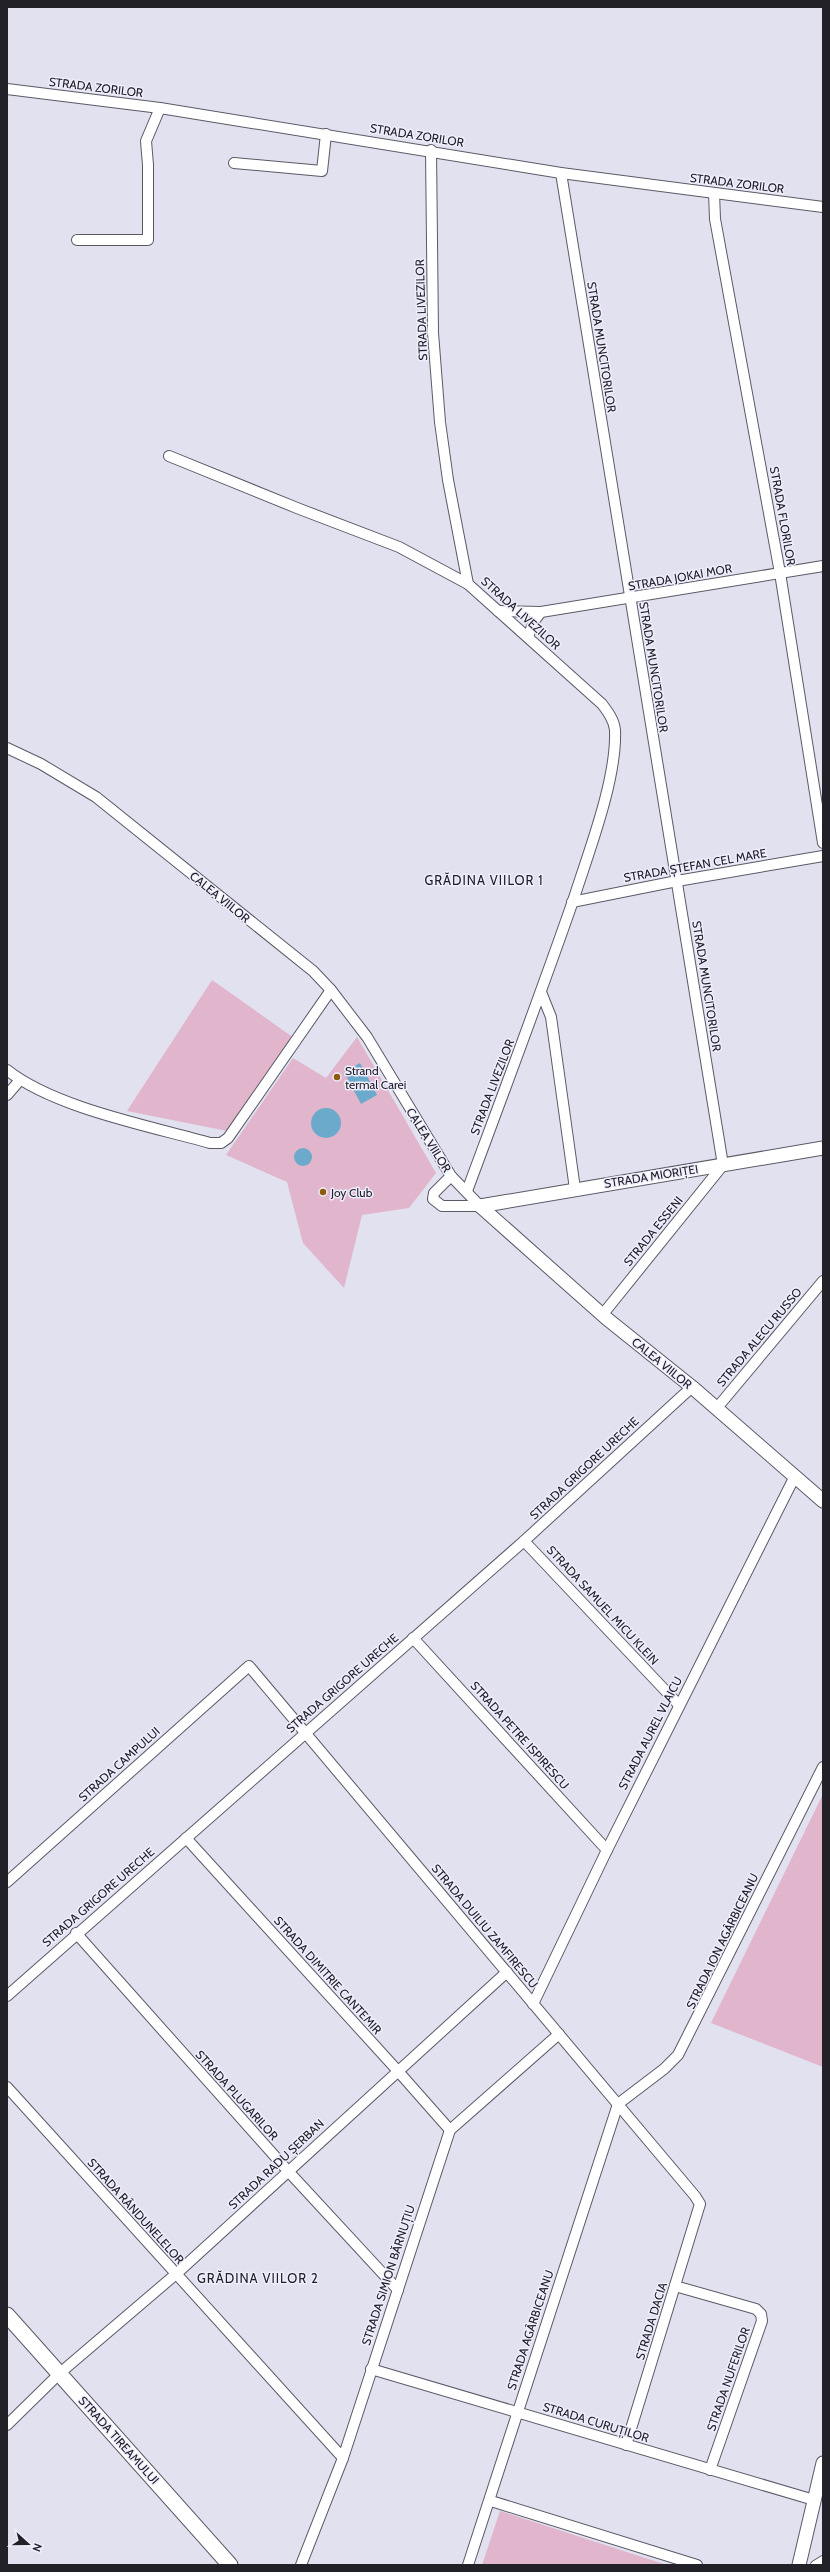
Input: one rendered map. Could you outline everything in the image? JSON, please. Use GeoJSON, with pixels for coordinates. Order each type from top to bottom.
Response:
{"type":"FeatureCollection","features":[{"type":"Feature","properties":{"kind":"main road","name":"STRADA TIREAMULUI"},"geometry":{"type":"LineString","coordinates":[[7,2315],[230,2565]]}},
{"type":"Feature","properties":{"kind":"street","name":"STRADA ZORILOR"},"geometry":{"type":"LineString","coordinates":[[7,89],[160,108],[431,150],[561,173],[823,207]]}},
{"type":"Feature","properties":{"kind":"street"},"geometry":{"type":"LineString","coordinates":[[77,240],[148,240],[148,165],[146,141],[160,108]]}},
{"type":"Feature","properties":{"kind":"street"},"geometry":{"type":"LineString","coordinates":[[234,163],[322,171],[326,134]]}},
{"type":"Feature","properties":{"kind":"street","name":"STRADA LIVEZILOR"},"geometry":{"type":"LineString","coordinates":[[431,150],[433,333],[440,422],[448,480],[468,584],[602,704],[611,716],[615,730],[612,766],[593,841],[541,992],[467,1191]]}},
{"type":"Feature","properties":{"kind":"street","name":"STRADA MUNCITORILOR"},"geometry":{"type":"LineString","coordinates":[[561,173],[723,1165]]}},
{"type":"Feature","properties":{"kind":"street","name":"STRADA FLORILOR"},"geometry":{"type":"LineString","coordinates":[[714,193],[715,219],[780,573],[823,843]]}},
{"type":"Feature","properties":{"kind":"street"},"geometry":{"type":"LineString","coordinates":[[169,456],[297,508],[399,547],[468,584]]}},
{"type":"Feature","properties":{"kind":"street","name":"STRADA JOKAI MOR"},"geometry":{"type":"LineString","coordinates":[[498,611],[541,612],[630,599],[823,566]]}},
{"type":"Feature","properties":{"kind":"street"},"geometry":{"type":"LineString","coordinates":[[528,637],[534,621],[541,612]]}},
{"type":"Feature","properties":{"kind":"street","name":"CALEA VIILOR"},"geometry":{"type":"LineString","coordinates":[[7,748],[41,764],[96,797],[313,972],[331,990],[367,1037],[451,1176],[480,1206],[603,1314],[692,1387],[823,1501]]}},
{"type":"Feature","properties":{"kind":"street","name":"STRADA ȘTEFAN CEL MARE"},"geometry":{"type":"LineString","coordinates":[[572,902],[677,881],[823,856]]}},
{"type":"Feature","properties":{"kind":"street"},"geometry":{"type":"LineString","coordinates":[[7,1070],[20,1080],[85,1108],[210,1143],[221,1143],[232,1132],[331,990]]}},
{"type":"Feature","properties":{"kind":"street"},"geometry":{"type":"LineString","coordinates":[[541,992],[551,1016],[575,1189]]}},
{"type":"Feature","properties":{"kind":"street"},"geometry":{"type":"LineString","coordinates":[[7,1095],[20,1080]]}},
{"type":"Feature","properties":{"kind":"street","name":"STRADA MIORIȚEI"},"geometry":{"type":"LineString","coordinates":[[480,1206],[823,1148]]}},
{"type":"Feature","properties":{"kind":"street","name":"STRADA ESSENI"},"geometry":{"type":"LineString","coordinates":[[603,1314],[723,1165]]}},
{"type":"Feature","properties":{"kind":"street"},"geometry":{"type":"LineString","coordinates":[[451,1176],[434,1193],[433,1199],[436,1203],[442,1206],[480,1206]]}},
{"type":"Feature","properties":{"kind":"street","name":"STRADA ALECU RUSSO"},"geometry":{"type":"LineString","coordinates":[[716,1409],[823,1281]]}},
{"type":"Feature","properties":{"kind":"street","name":"STRADA GRIGORE URECHE"},"geometry":{"type":"LineString","coordinates":[[7,1996],[76,1933],[524,1541],[692,1387]]}},
{"type":"Feature","properties":{"kind":"street","name":"STRADA AUREL VLAICU"},"geometry":{"type":"LineString","coordinates":[[533,2004],[607,1850],[795,1476]]}},
{"type":"Feature","properties":{"kind":"street","name":"STRADA SAMUEL MICU KLEIN"},"geometry":{"type":"LineString","coordinates":[[524,1541],[679,1705]]}},
{"type":"Feature","properties":{"kind":"street","name":"STRADA PETRE ISPIRESCU"},"geometry":{"type":"LineString","coordinates":[[413,1638],[607,1850]]}},
{"type":"Feature","properties":{"kind":"street","name":"STRADA DUILIU ZAMFIRESCU"},"geometry":{"type":"LineString","coordinates":[[249,1666],[618,2104],[700,2204]]}},
{"type":"Feature","properties":{"kind":"street","name":"STRADA CAMPULUI"},"geometry":{"type":"LineString","coordinates":[[7,1882],[249,1666]]}},
{"type":"Feature","properties":{"kind":"street","name":"STRADA ION AGÂRBICEANU"},"geometry":{"type":"LineString","coordinates":[[618,2104],[664,2069],[678,2055],[823,1767]]}},
{"type":"Feature","properties":{"kind":"street","name":"STRADA DIMITRIE CANTEMIR"},"geometry":{"type":"LineString","coordinates":[[186,1838],[450,2130]]}},
{"type":"Feature","properties":{"kind":"street","name":"STRADA PLUGARILOR"},"geometry":{"type":"LineString","coordinates":[[76,1933],[288,2171],[398,2290]]}},
{"type":"Feature","properties":{"kind":"street","name":"STRADA RADU ȘERBAN"},"geometry":{"type":"LineString","coordinates":[[7,2425],[60,2373],[176,2274],[397,2070],[507,1972]]}},
{"type":"Feature","properties":{"kind":"street"},"geometry":{"type":"LineString","coordinates":[[450,2130],[559,2034]]}},
{"type":"Feature","properties":{"kind":"street","name":"STRADA RÂNDUNELELOR"},"geometry":{"type":"LineString","coordinates":[[7,2087],[343,2458]]}},
{"type":"Feature","properties":{"kind":"street","name":"STRADA AGÂRBICEANU"},"geometry":{"type":"LineString","coordinates":[[468,2565],[491,2501],[518,2411],[618,2104]]}},
{"type":"Feature","properties":{"kind":"street","name":"STRADA SIMION BĂRNUȚIU"},"geometry":{"type":"LineString","coordinates":[[301,2565],[343,2458],[450,2130]]}},
{"type":"Feature","properties":{"kind":"street","name":"STRADA DACIA"},"geometry":{"type":"LineString","coordinates":[[626,2445],[700,2204]]}},
{"type":"Feature","properties":{"kind":"street","name":"STRADA NUFERILOR"},"geometry":{"type":"LineString","coordinates":[[675,2286],[756,2309],[761,2314],[762,2321],[710,2470]]}},
{"type":"Feature","properties":{"kind":"street","name":"STRADA CURUȚILOR"},"geometry":{"type":"LineString","coordinates":[[371,2369],[518,2411],[626,2445],[814,2500]]}},
{"type":"Feature","properties":{"kind":"street"},"geometry":{"type":"LineString","coordinates":[[799,2565],[823,2463]]}},
{"type":"Feature","properties":{"kind":"street"},"geometry":{"type":"LineString","coordinates":[[491,2501],[697,2565]]}},
{"type":"Feature","properties":{"kind":"street"},"geometry":{"type":"LineString","coordinates":[[815,2565],[823,2560]]}},
{"type":"Feature","properties":{"kind":"shaded area"},"geometry":{"type":"Polygon","coordinates":[[[212,980],[294,1038],[227,1131],[127,1111],[212,980]]]}},
{"type":"Feature","properties":{"kind":"shaded area","name":"Strand termal Carei"},"geometry":{"type":"Polygon","coordinates":[[[357,1037],[436,1173],[409,1208],[362,1215],[344,1288],[303,1243],[287,1182],[226,1155],[293,1058],[326,1078],[357,1037]]]}},
{"type":"Feature","properties":{"kind":"shaded area"},"geometry":{"type":"Polygon","coordinates":[[[823,1794],[823,2067],[711,2023],[823,1794]]]}},
{"type":"Feature","properties":{"kind":"shaded area"},"geometry":{"type":"Polygon","coordinates":[[[500,2511],[667,2565],[482,2565],[500,2511]]]}},
{"type":"Feature","properties":{"kind":"water"},"geometry":{"type":"Polygon","coordinates":[[[360,1063],[377,1095],[361,1104],[344,1072],[360,1063]]]}},
{"type":"Feature","properties":{"kind":"water"},"geometry":{"type":"Polygon","coordinates":[[[326,1108],[337,1112],[341,1123],[337,1134],[326,1138],[315,1134],[311,1123],[315,1112],[326,1108]]]}},
{"type":"Feature","properties":{"kind":"water"},"geometry":{"type":"Polygon","coordinates":[[[299,1148],[307,1148],[312,1153],[310,1164],[307,1166],[299,1166],[294,1161],[294,1153],[299,1148]]]}},
{"type":"Feature","properties":{"kind":"place","name":"Strand termal Carei"},"geometry":{"type":"Point","coordinates":[337,1077]}},
{"type":"Feature","properties":{"kind":"place","name":"Joy Club"},"geometry":{"type":"Point","coordinates":[323,1192]}},
{"type":"Feature","properties":{"kind":"district","name":"GRĂDINA VIILOR 1"},"geometry":{"type":"Point","coordinates":[484,880]}},
{"type":"Feature","properties":{"kind":"district","name":"GRĂDINA VIILOR 2"},"geometry":{"type":"Point","coordinates":[258,2278]}}]}
